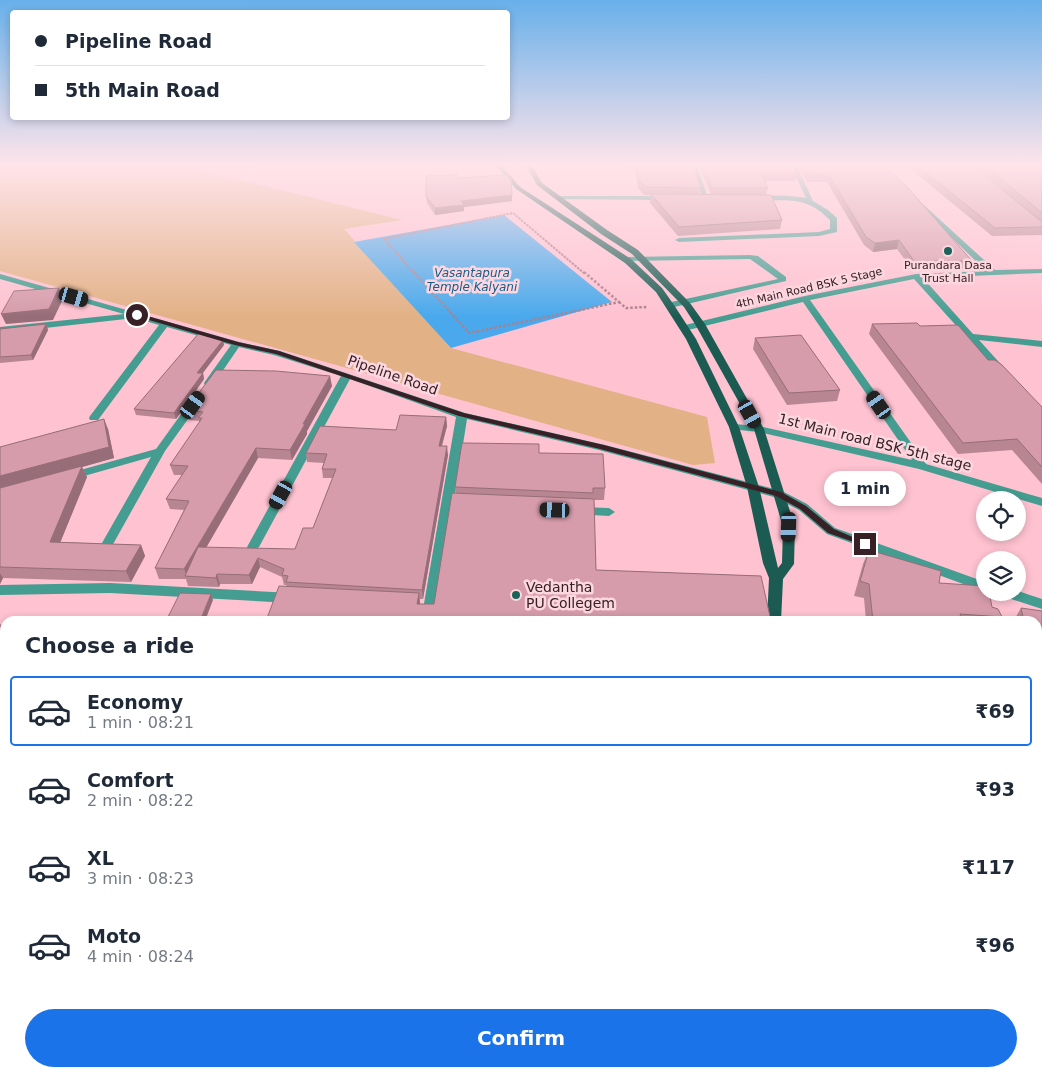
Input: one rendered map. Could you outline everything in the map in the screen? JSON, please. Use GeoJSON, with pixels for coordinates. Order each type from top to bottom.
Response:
{"type":"FeatureCollection","features":[{"type":"Feature","properties":{"kind":"main road"},"geometry":{"type":"LineString","coordinates":[[561,216],[625,259],[659,290],[684,328],[734,427],[754,487],[768,563],[776,578],[774,616]]}},
{"type":"Feature","properties":{"kind":"main road"},"geometry":{"type":"LineString","coordinates":[[583,216],[642,259],[683,301],[700,324],[759,429],[789,527],[788,564],[776,578]]}},
{"type":"Feature","properties":{"kind":"street"},"geometry":{"type":"LineString","coordinates":[[679,240],[819,234],[834,230],[834,220],[831,216]]}},
{"type":"Feature","properties":{"kind":"street"},"geometry":{"type":"LineString","coordinates":[[933,216],[993,273]]}},
{"type":"Feature","properties":{"kind":"street"},"geometry":{"type":"LineString","coordinates":[[625,259],[755,258],[783,279],[670,305]]}},
{"type":"Feature","properties":{"kind":"street","name":"4th Main Road BSK 5 Stage"},"geometry":{"type":"LineString","coordinates":[[684,328],[804,299],[916,276],[1042,271]]}},
{"type":"Feature","properties":{"kind":"street","name":"Pipeline Road"},"geometry":{"type":"LineString","coordinates":[[0,276],[237,344],[277,353],[462,415],[601,447],[778,494],[803,508],[831,531],[976,584]]}},
{"type":"Feature","properties":{"kind":"street"},"geometry":{"type":"LineString","coordinates":[[916,276],[1007,377]]}},
{"type":"Feature","properties":{"kind":"street"},"geometry":{"type":"LineString","coordinates":[[804,299],[922,466]]}},
{"type":"Feature","properties":{"kind":"street"},"geometry":{"type":"LineString","coordinates":[[0,330],[137,315]]}},
{"type":"Feature","properties":{"kind":"street"},"geometry":{"type":"LineString","coordinates":[[94,418],[165,323]]}},
{"type":"Feature","properties":{"kind":"street"},"geometry":{"type":"LineString","coordinates":[[970,336],[1042,344]]}},
{"type":"Feature","properties":{"kind":"street"},"geometry":{"type":"LineString","coordinates":[[108,543],[160,451],[237,344]]}},
{"type":"Feature","properties":{"kind":"street"},"geometry":{"type":"LineString","coordinates":[[253,547],[347,375]]}},
{"type":"Feature","properties":{"kind":"street"},"geometry":{"type":"LineString","coordinates":[[427,616],[426,605],[452,505],[462,415]]}},
{"type":"Feature","properties":{"kind":"street","name":"1st Main road BSK 5th stage"},"geometry":{"type":"LineString","coordinates":[[734,427],[759,429],[922,466],[1041,503]]}},
{"type":"Feature","properties":{"kind":"street"},"geometry":{"type":"LineString","coordinates":[[56,479],[160,451]]}},
{"type":"Feature","properties":{"kind":"street"},"geometry":{"type":"LineString","coordinates":[[571,510],[609,512]]}},
{"type":"Feature","properties":{"kind":"street"},"geometry":{"type":"LineString","coordinates":[[0,590],[110,588],[304,598]]}},
{"type":"Feature","properties":{"kind":"street"},"geometry":{"type":"LineString","coordinates":[[1026,599],[1042,604]]}},
{"type":"Feature","properties":{"kind":"path"},"geometry":{"type":"LineString","coordinates":[[497,216],[384,239],[469,333],[619,302]]}},
{"type":"Feature","properties":{"kind":"path"},"geometry":{"type":"LineString","coordinates":[[517,216],[626,308],[670,305]]}},
{"type":"Feature","properties":{"kind":"shaded area"},"geometry":{"type":"Polygon","coordinates":[[[0,216],[387,216],[402,220],[344,229],[451,348],[707,417],[715,463],[693,465],[0,271],[0,216]]]}},
{"type":"Feature","properties":{"kind":"water","name":"Vasantapura Temple Kalyani"},"geometry":{"type":"Polygon","coordinates":[[[506,216],[612,302],[451,348],[354,242],[506,216]]]}},
{"type":"Feature","properties":{"kind":"building"},"geometry":{"type":"Polygon","coordinates":[[[670,216],[780,216],[782,220],[679,227],[670,216]]]}},
{"type":"Feature","properties":{"kind":"building"},"geometry":{"type":"Polygon","coordinates":[[[854,216],[933,216],[972,261],[914,261],[899,240],[875,243],[866,237],[854,216]]]}},
{"type":"Feature","properties":{"kind":"building"},"geometry":{"type":"Polygon","coordinates":[[[980,216],[1035,216],[1042,222],[1042,227],[995,228],[980,216]]]}},
{"type":"Feature","properties":{"kind":"building"},"geometry":{"type":"Polygon","coordinates":[[[59,288],[49,309],[1,314],[14,291],[59,288]]]}},
{"type":"Feature","properties":{"kind":"building"},"geometry":{"type":"Polygon","coordinates":[[[917,323],[920,326],[958,325],[988,360],[995,360],[1002,365],[1042,407],[1042,467],[1017,439],[963,443],[872,324],[917,323]]]}},
{"type":"Feature","properties":{"kind":"building"},"geometry":{"type":"Polygon","coordinates":[[[46,324],[31,355],[0,357],[0,329],[46,324]]]}},
{"type":"Feature","properties":{"kind":"building"},"geometry":{"type":"Polygon","coordinates":[[[199,333],[223,340],[197,373],[203,373],[174,413],[134,409],[199,333]]]}},
{"type":"Feature","properties":{"kind":"building"},"geometry":{"type":"Polygon","coordinates":[[[801,335],[840,390],[789,393],[755,338],[801,335]]]}},
{"type":"Feature","properties":{"kind":"building"},"geometry":{"type":"Polygon","coordinates":[[[216,370],[276,371],[330,376],[290,450],[256,448],[184,569],[155,568],[189,501],[166,499],[188,466],[170,465],[202,418],[198,418],[203,412],[186,410],[216,370]]]}},
{"type":"Feature","properties":{"kind":"building"},"geometry":{"type":"Polygon","coordinates":[[[400,415],[446,417],[439,446],[447,446],[422,590],[286,582],[288,576],[282,575],[284,569],[258,558],[249,575],[217,574],[216,578],[185,576],[198,547],[295,549],[303,528],[313,528],[336,469],[322,469],[327,454],[306,453],[320,426],[396,430],[400,415]]]}},
{"type":"Feature","properties":{"kind":"building"},"geometry":{"type":"Polygon","coordinates":[[[104,419],[109,447],[0,476],[0,447],[104,419]]]}},
{"type":"Feature","properties":{"kind":"building"},"geometry":{"type":"Polygon","coordinates":[[[462,443],[539,444],[539,453],[603,454],[605,488],[593,488],[593,493],[455,487],[462,443]]]}},
{"type":"Feature","properties":{"kind":"building"},"geometry":{"type":"Polygon","coordinates":[[[82,466],[50,542],[141,545],[126,571],[0,567],[0,488],[82,466]]]}},
{"type":"Feature","properties":{"kind":"building"},"geometry":{"type":"Polygon","coordinates":[[[452,493],[594,499],[596,570],[761,576],[770,616],[268,616],[279,586],[419,593],[417,604],[434,604],[452,493]]]}},
{"type":"Feature","properties":{"kind":"building"},"geometry":{"type":"Polygon","coordinates":[[[869,550],[941,571],[939,583],[976,585],[976,601],[991,601],[992,607],[998,609],[1002,616],[960,614],[961,616],[872,616],[869,584],[860,581],[869,550]]]}},
{"type":"Feature","properties":{"kind":"building"},"geometry":{"type":"Polygon","coordinates":[[[180,593],[211,594],[202,616],[168,616],[180,593]]]}},
{"type":"Feature","properties":{"kind":"building"},"geometry":{"type":"Polygon","coordinates":[[[1021,608],[1042,611],[1042,616],[1023,616],[1021,608]]]}},
{"type":"Feature","properties":{"kind":"place","name":"Purandara Dasa Trust Hall"},"geometry":{"type":"Point","coordinates":[948,251]}},
{"type":"Feature","properties":{"kind":"place","name":"Vedantha PU Collegem"},"geometry":{"type":"Point","coordinates":[516,595]}},
{"type":"Feature","properties":{"kind":"route"},"geometry":{"type":"LineString","coordinates":[[137,315],[237,344],[277,353],[462,415],[601,447],[778,494],[803,508],[831,531],[865,544]]}}]}
